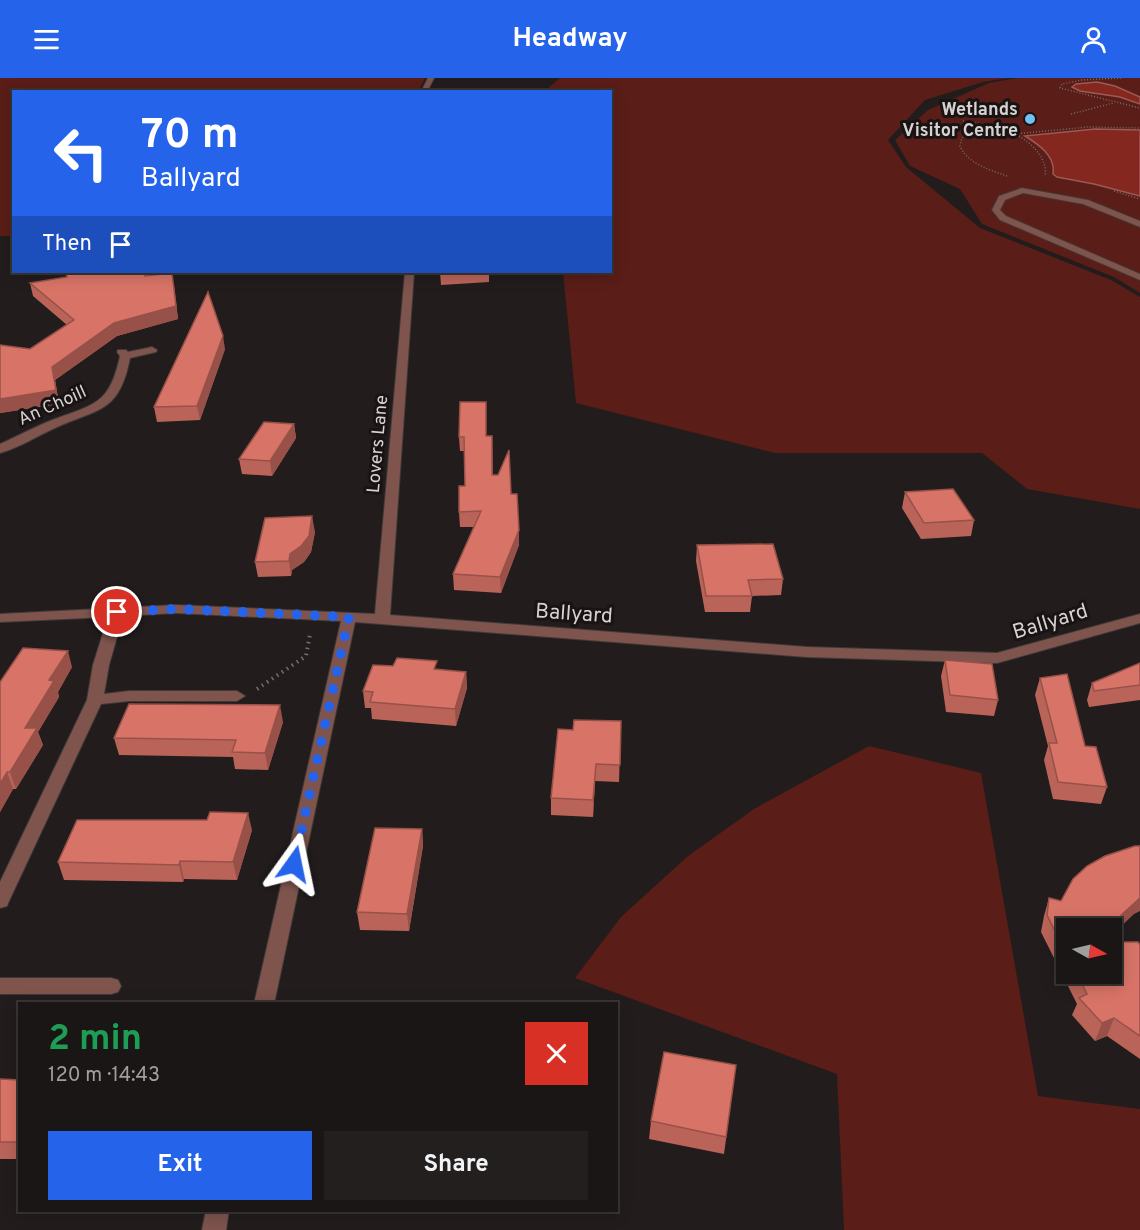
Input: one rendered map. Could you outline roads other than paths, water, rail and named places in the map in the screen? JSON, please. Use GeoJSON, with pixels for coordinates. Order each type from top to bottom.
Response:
{"type":"FeatureCollection","features":[{"type":"Feature","properties":{"kind":"street"},"geometry":{"type":"LineString","coordinates":[[1140,224],[1085,202],[1022,189],[1002,198],[996,210],[1003,218],[1140,277]]}},
{"type":"Feature","properties":{"kind":"street","name":"Lovers Lane"},"geometry":{"type":"LineString","coordinates":[[382,619],[409,273]]}},
{"type":"Feature","properties":{"kind":"street","name":"An Choill"},"geometry":{"type":"LineString","coordinates":[[0,449],[57,422],[91,411],[107,399],[120,381],[124,354],[152,350]]}},
{"type":"Feature","properties":{"kind":"street","name":"Ballyard"},"geometry":{"type":"LineString","coordinates":[[0,618],[176,609],[382,619],[807,652],[997,658],[1140,618]]}},
{"type":"Feature","properties":{"kind":"street"},"geometry":{"type":"LineString","coordinates":[[0,901],[95,700],[101,665],[117,612]]}},
{"type":"Feature","properties":{"kind":"street"},"geometry":{"type":"LineString","coordinates":[[264,1002],[349,617]]}},
{"type":"Feature","properties":{"kind":"street"},"geometry":{"type":"LineString","coordinates":[[95,700],[129,696],[237,696]]}},
{"type":"Feature","properties":{"kind":"street"},"geometry":{"type":"LineString","coordinates":[[0,987],[111,986]]}},
{"type":"Feature","properties":{"kind":"street"},"geometry":{"type":"LineString","coordinates":[[214,1230],[218,1212]]}},
{"type":"Feature","properties":{"kind":"place","name":"Wetlands Visitor Centre"},"geometry":{"type":"Point","coordinates":[1030,119]}}]}
